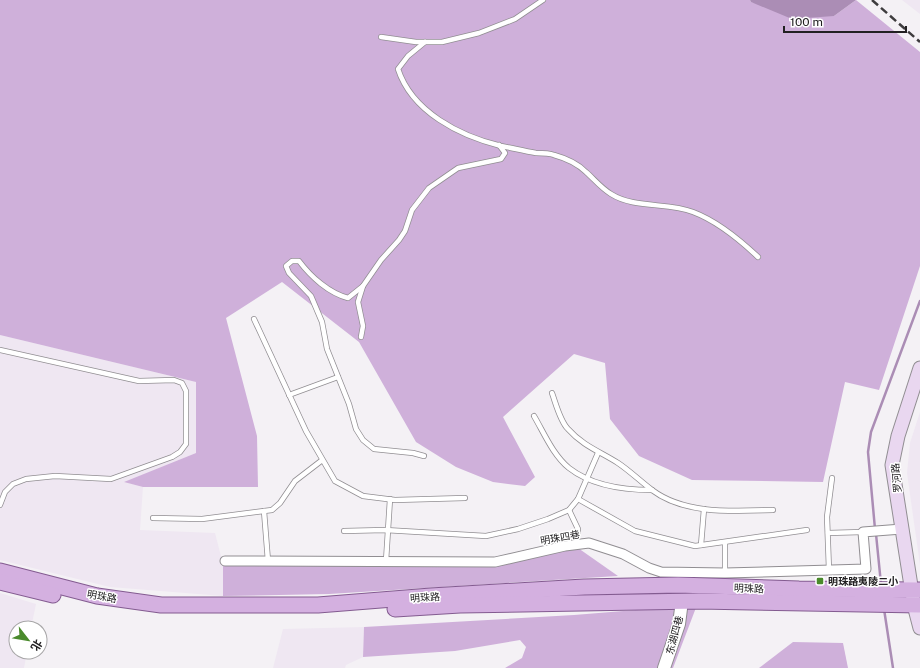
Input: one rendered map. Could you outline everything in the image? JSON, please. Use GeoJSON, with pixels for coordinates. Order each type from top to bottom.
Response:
{"type":"FeatureCollection","features":[{"type":"Feature","properties":{"kind":"main road","name":"罗河路"},"geometry":{"type":"LineString","coordinates":[[920,368],[898,436],[892,466],[902,529],[917,599],[920,628]]}},
{"type":"Feature","properties":{"kind":"main road","name":"明珠路"},"geometry":{"type":"LineString","coordinates":[[0,571],[97,596],[169,605],[318,605],[584,587],[678,585],[854,597]]}},
{"type":"Feature","properties":{"kind":"main road","name":"明珠路"},"geometry":{"type":"LineString","coordinates":[[0,582],[119,609],[178,616],[328,613],[460,605],[854,597]]}},
{"type":"Feature","properties":{"kind":"main road"},"geometry":{"type":"LineString","coordinates":[[854,597],[917,599]]}},
{"type":"Feature","properties":{"kind":"street"},"geometry":{"type":"LineString","coordinates":[[863,532],[902,529]]}},
{"type":"Feature","properties":{"kind":"street","name":"明珠四巷"},"geometry":{"type":"LineString","coordinates":[[225,561],[496,562],[589,543],[623,554],[649,568],[661,572],[725,573],[866,569],[863,532]]}},
{"type":"Feature","properties":{"kind":"street","name":"东湖四巷"},"geometry":{"type":"LineString","coordinates":[[664,668],[679,624],[682,601]]}},
{"type":"Feature","properties":{"kind":"lane"},"geometry":{"type":"LineString","coordinates":[[381,37],[425,42],[442,42],[479,33],[515,19],[543,0]]}},
{"type":"Feature","properties":{"kind":"lane"},"geometry":{"type":"LineString","coordinates":[[425,42],[408,56],[398,69],[402,80],[420,104],[445,124],[459,132],[499,145],[553,154],[568,160],[585,170],[598,184],[612,195],[633,201],[693,212],[726,230],[758,257]]}},
{"type":"Feature","properties":{"kind":"lane"},"geometry":{"type":"LineString","coordinates":[[424,456],[413,453],[374,449],[363,440],[356,429],[349,404],[327,348],[322,322],[311,296],[289,272],[286,266],[292,261],[298,262],[337,295],[348,298],[363,286],[381,260],[399,240],[405,231],[412,210],[429,188],[458,168],[501,159],[505,153],[499,145]]}},
{"type":"Feature","properties":{"kind":"lane"},"geometry":{"type":"LineString","coordinates":[[361,337],[363,326],[358,302],[363,286]]}},
{"type":"Feature","properties":{"kind":"lane"},"geometry":{"type":"LineString","coordinates":[[254,319],[289,395],[322,460],[335,481],[363,496],[390,499],[465,498]]}},
{"type":"Feature","properties":{"kind":"lane"},"geometry":{"type":"LineString","coordinates":[[0,350],[139,381],[174,380],[182,383],[186,391],[186,444],[180,452],[172,457],[112,479],[55,476],[26,479],[14,484],[5,492],[0,505]]}},
{"type":"Feature","properties":{"kind":"lane"},"geometry":{"type":"LineString","coordinates":[[289,395],[338,377]]}},
{"type":"Feature","properties":{"kind":"lane"},"geometry":{"type":"LineString","coordinates":[[552,393],[567,428],[598,453],[617,462],[642,480],[652,490],[674,502],[704,509],[773,510]]}},
{"type":"Feature","properties":{"kind":"lane"},"geometry":{"type":"LineString","coordinates":[[534,416],[558,455],[568,467],[587,478],[605,485],[636,490],[652,490]]}},
{"type":"Feature","properties":{"kind":"lane"},"geometry":{"type":"LineString","coordinates":[[344,531],[388,530],[486,536],[536,523],[569,510],[578,499],[598,453]]}},
{"type":"Feature","properties":{"kind":"lane"},"geometry":{"type":"LineString","coordinates":[[153,518],[202,518],[272,510],[280,504],[295,481],[322,460]]}},
{"type":"Feature","properties":{"kind":"lane"},"geometry":{"type":"LineString","coordinates":[[829,570],[827,517],[832,478]]}},
{"type":"Feature","properties":{"kind":"lane"},"geometry":{"type":"LineString","coordinates":[[386,561],[390,499]]}},
{"type":"Feature","properties":{"kind":"lane"},"geometry":{"type":"LineString","coordinates":[[578,499],[634,531],[695,546],[725,543],[806,530]]}},
{"type":"Feature","properties":{"kind":"lane"},"geometry":{"type":"LineString","coordinates":[[701,545],[704,509]]}},
{"type":"Feature","properties":{"kind":"lane"},"geometry":{"type":"LineString","coordinates":[[569,510],[578,529],[576,545]]}},
{"type":"Feature","properties":{"kind":"lane"},"geometry":{"type":"LineString","coordinates":[[264,511],[268,561]]}},
{"type":"Feature","properties":{"kind":"lane"},"geometry":{"type":"LineString","coordinates":[[828,533],[863,532]]}},
{"type":"Feature","properties":{"kind":"lane"},"geometry":{"type":"LineString","coordinates":[[725,543],[725,573]]}},
{"type":"Feature","properties":{"kind":"shaded area"},"geometry":{"type":"Polygon","coordinates":[[[0,0],[750,0],[751,2],[834,16],[856,0],[920,52],[920,266],[879,390],[845,382],[823,482],[692,480],[639,456],[610,419],[605,363],[574,354],[503,417],[535,477],[525,486],[493,482],[456,467],[416,442],[359,342],[282,282],[226,318],[257,436],[258,487],[143,487],[124,482],[196,453],[196,382],[0,335],[0,0]]]}},
{"type":"Feature","properties":{"kind":"shaded area"},"geometry":{"type":"Polygon","coordinates":[[[750,0],[856,0],[834,16],[792,19],[751,2],[750,0]]]}},
{"type":"Feature","properties":{"kind":"shaded area"},"geometry":{"type":"Polygon","coordinates":[[[902,0],[920,0],[920,14],[902,0]]]}},
{"type":"Feature","properties":{"kind":"shaded area"},"geometry":{"type":"Polygon","coordinates":[[[0,335],[196,382],[196,453],[125,482],[143,487],[140,530],[215,533],[223,564],[223,596],[110,587],[0,560],[0,335]]]}},
{"type":"Feature","properties":{"kind":"shaded area"},"geometry":{"type":"Polygon","coordinates":[[[920,412],[920,565],[907,473],[910,443],[920,412]]]}},
{"type":"Feature","properties":{"kind":"shaded area"},"geometry":{"type":"Polygon","coordinates":[[[578,548],[618,576],[329,594],[223,596],[223,564],[495,566],[578,548]]]}},
{"type":"Feature","properties":{"kind":"shaded area"},"geometry":{"type":"Polygon","coordinates":[[[0,593],[36,604],[33,620],[8,620],[8,660],[26,660],[24,668],[0,668],[0,593]]]}},
{"type":"Feature","properties":{"kind":"shaded area"},"geometry":{"type":"Polygon","coordinates":[[[697,605],[673,668],[505,668],[522,658],[526,647],[520,640],[455,651],[363,657],[364,627],[574,615],[697,605]]]}},
{"type":"Feature","properties":{"kind":"shaded area"},"geometry":{"type":"Polygon","coordinates":[[[364,627],[363,657],[346,665],[345,668],[273,668],[283,629],[364,627]]]}},
{"type":"Feature","properties":{"kind":"shaded area"},"geometry":{"type":"Polygon","coordinates":[[[793,642],[843,643],[848,668],[759,668],[793,642]]]}},
{"type":"Feature","properties":{"kind":"waterway"},"geometry":{"type":"LineString","coordinates":[[875,529],[868,452],[871,432],[920,301]]}},
{"type":"Feature","properties":{"kind":"waterway"},"geometry":{"type":"LineString","coordinates":[[876,534],[881,584]]}},
{"type":"Feature","properties":{"kind":"waterway"},"geometry":{"type":"LineString","coordinates":[[884,609],[893,668]]}},
{"type":"Feature","properties":{"kind":"railway"},"geometry":{"type":"LineString","coordinates":[[872,0],[920,42]]}},
{"type":"Feature","properties":{"kind":"place","name":"明珠路夷陵二小"},"geometry":{"type":"Point","coordinates":[820,581]}}]}
